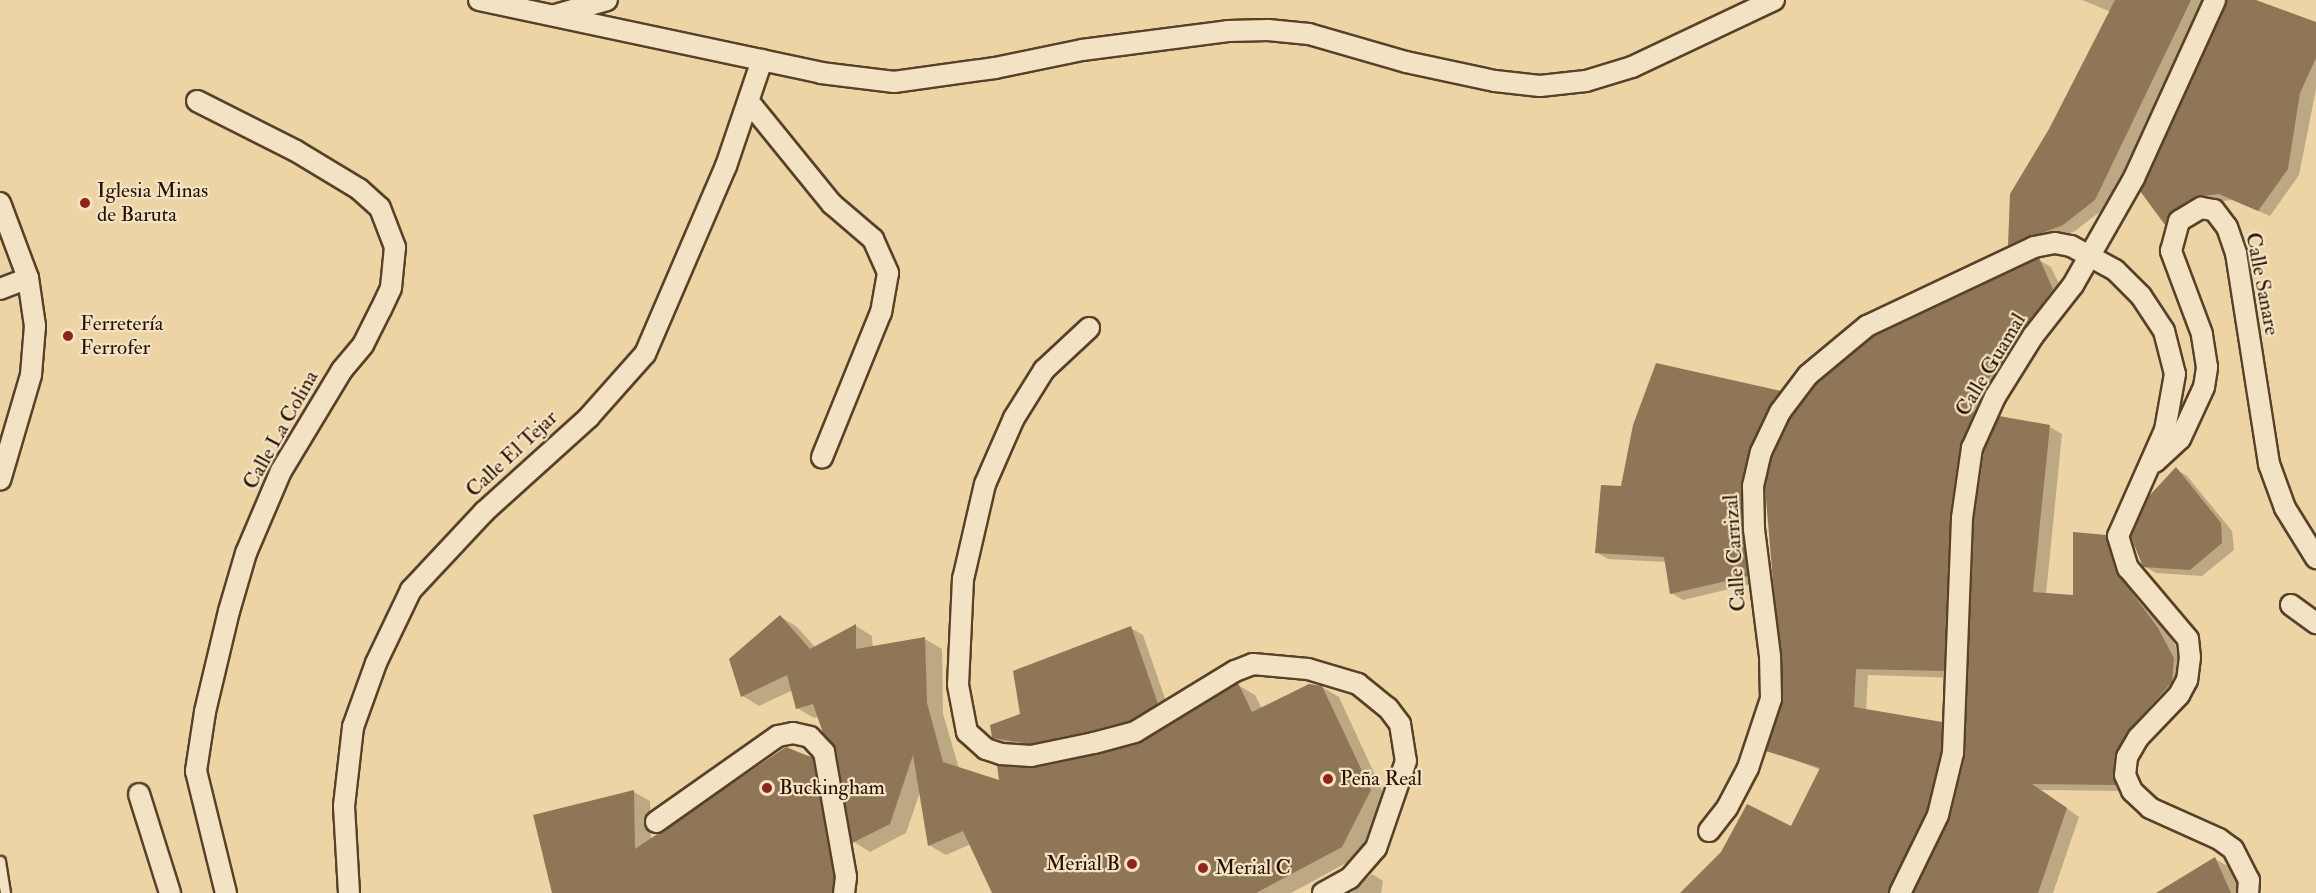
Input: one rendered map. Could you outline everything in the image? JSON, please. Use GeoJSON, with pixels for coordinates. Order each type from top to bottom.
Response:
{"type":"FeatureCollection","features":[{"type":"Feature","properties":{"kind":"street"},"geometry":{"type":"LineString","coordinates":[[479,0],[821,74],[894,82],[995,68],[1082,50],[1228,31],[1268,30],[1309,34],[1406,62],[1495,81],[1540,86],[1586,81],[1632,67],[1774,0]]}},
{"type":"Feature","properties":{"kind":"street"},"geometry":{"type":"LineString","coordinates":[[553,15],[607,0]]}},
{"type":"Feature","properties":{"kind":"street","name":"Calle Guamal"},"geometry":{"type":"LineString","coordinates":[[1900,893],[1938,815],[1953,753],[1962,518],[1971,448],[1995,397],[2090,255],[2134,178],[2215,0]]}},
{"type":"Feature","properties":{"kind":"street","name":"Calle El Tejar"},"geometry":{"type":"LineString","coordinates":[[349,893],[344,806],[353,727],[376,663],[411,590],[484,512],[589,417],[645,354],[726,166],[762,60]]}},
{"type":"Feature","properties":{"kind":"street","name":"Calle La Colina"},"geometry":{"type":"LineString","coordinates":[[197,101],[296,151],[359,189],[380,208],[394,247],[391,288],[363,345],[342,370],[281,471],[246,553],[230,611],[205,712],[196,771],[226,893]]}},
{"type":"Feature","properties":{"kind":"street"},"geometry":{"type":"LineString","coordinates":[[749,102],[831,204],[873,239],[888,273],[881,312],[822,458]]}},
{"type":"Feature","properties":{"kind":"street"},"geometry":{"type":"LineString","coordinates":[[0,203],[27,278],[33,303],[34,350],[0,480]]}},
{"type":"Feature","properties":{"kind":"street","name":"Calle Sanare"},"geometry":{"type":"LineString","coordinates":[[2152,465],[2180,439],[2204,387],[2207,367],[2202,334],[2171,251],[2179,221],[2201,208],[2214,210],[2227,227],[2236,253],[2269,464],[2285,508],[2316,558]]}},
{"type":"Feature","properties":{"kind":"street","name":"Calle Carrizal"},"geometry":{"type":"LineString","coordinates":[[1709,831],[1727,808],[1748,768],[1771,699],[1770,657],[1754,529],[1754,486],[1761,452],[1786,403],[1825,359],[1867,326],[1900,307],[2034,247],[2055,243],[2090,255],[2115,270],[2141,296],[2164,332],[2175,374],[2171,400],[2152,465]]}},
{"type":"Feature","properties":{"kind":"street"},"geometry":{"type":"LineString","coordinates":[[0,289],[27,278]]}},
{"type":"Feature","properties":{"kind":"street"},"geometry":{"type":"LineString","coordinates":[[1089,328],[1059,352],[1028,394],[997,452],[982,494],[963,579],[960,622],[958,685],[967,732],[986,749],[1001,754],[1032,756],[1094,743],[1135,732],[1235,671],[1253,664],[1308,669],[1358,684],[1388,708],[1400,724],[1406,761],[1376,848],[1350,878],[1323,893]]}},
{"type":"Feature","properties":{"kind":"street"},"geometry":{"type":"LineString","coordinates":[[2152,465],[2136,490],[2118,536],[2121,552],[2138,583],[2188,639],[2190,657],[2187,680],[2179,695],[2138,738],[2127,757],[2124,775],[2132,791],[2150,808],[2219,839],[2233,849],[2249,880],[2248,893]]}},
{"type":"Feature","properties":{"kind":"street"},"geometry":{"type":"LineString","coordinates":[[2291,605],[2316,623]]}},
{"type":"Feature","properties":{"kind":"street"},"geometry":{"type":"LineString","coordinates":[[656,822],[778,736],[793,733],[810,737],[824,752],[846,877],[844,893]]}},
{"type":"Feature","properties":{"kind":"street"},"geometry":{"type":"LineString","coordinates":[[138,794],[170,893]]}},
{"type":"Feature","properties":{"kind":"lane"},"geometry":{"type":"LineString","coordinates":[[0,861],[5,893]]}},
{"type":"Feature","properties":{"kind":"building"},"geometry":{"type":"Polygon","coordinates":[[[2115,0],[2191,0],[2095,200],[2063,225],[2008,246],[2010,194],[2049,129],[2115,0]]]}},
{"type":"Feature","properties":{"kind":"building"},"geometry":{"type":"Polygon","coordinates":[[[2227,0],[2256,0],[2316,22],[2316,58],[2300,93],[2288,169],[2258,211],[2219,194],[2202,196],[2173,211],[2165,225],[2140,191],[2227,0]]]}},
{"type":"Feature","properties":{"kind":"building"},"geometry":{"type":"Polygon","coordinates":[[[2039,258],[2053,289],[1965,411],[1975,412],[1960,446],[1950,516],[1944,671],[1856,669],[1854,707],[1942,722],[1941,751],[1927,811],[1888,893],[1680,893],[1721,852],[1747,804],[1791,826],[1820,768],[1766,751],[1783,699],[1765,487],[1772,456],[1790,418],[1817,383],[1874,336],[2039,258]]]}},
{"type":"Feature","properties":{"kind":"building"},"geometry":{"type":"Polygon","coordinates":[[[1656,363],[1781,391],[1750,447],[1741,483],[1748,576],[1670,594],[1664,557],[1595,553],[1601,485],[1621,486],[1633,425],[1656,363]]]}},
{"type":"Feature","properties":{"kind":"building"},"geometry":{"type":"Polygon","coordinates":[[[1999,416],[2050,425],[2033,592],[2073,595],[2073,532],[2107,535],[2117,572],[2158,628],[2174,658],[2172,682],[2129,730],[2117,751],[2113,774],[2116,785],[2032,784],[2067,808],[2038,893],[1913,893],[1949,820],[1965,756],[1974,519],[1984,451],[1999,416]]]}},
{"type":"Feature","properties":{"kind":"building"},"geometry":{"type":"Polygon","coordinates":[[[2176,467],[2221,523],[2222,543],[2190,570],[2143,567],[2131,537],[2149,496],[2176,467]]]}},
{"type":"Feature","properties":{"kind":"building"},"geometry":{"type":"Polygon","coordinates":[[[780,615],[810,649],[856,624],[856,649],[925,637],[927,703],[943,762],[999,780],[997,765],[1033,768],[1138,743],[1238,683],[1252,712],[1309,684],[1322,686],[1371,790],[1342,847],[1256,893],[992,893],[963,831],[928,846],[913,755],[890,824],[852,843],[836,750],[823,733],[813,704],[796,709],[787,675],[741,697],[729,659],[780,615]]]}},
{"type":"Feature","properties":{"kind":"building"},"geometry":{"type":"Polygon","coordinates":[[[1131,626],[1158,704],[1130,721],[1030,744],[992,738],[990,725],[1020,714],[1013,671],[1131,626]]]}},
{"type":"Feature","properties":{"kind":"building","name":"Buckingham"},"geometry":{"type":"Polygon","coordinates":[[[786,747],[813,758],[834,877],[832,893],[552,893],[533,815],[634,790],[635,849],[786,747]]]}},
{"type":"Feature","properties":{"kind":"building"},"geometry":{"type":"Polygon","coordinates":[[[2215,857],[2231,893],[2156,893],[2215,857]]]}},
{"type":"Feature","properties":{"kind":"place","name":"Iglesia Minas de Baruta"},"geometry":{"type":"Point","coordinates":[85,203]}},
{"type":"Feature","properties":{"kind":"place","name":"Ferretería Ferrofer"},"geometry":{"type":"Point","coordinates":[68,336]}},
{"type":"Feature","properties":{"kind":"place","name":"Peña Real"},"geometry":{"type":"Point","coordinates":[1328,779]}},
{"type":"Feature","properties":{"kind":"place","name":"Buckingham"},"geometry":{"type":"Point","coordinates":[767,788]}},
{"type":"Feature","properties":{"kind":"place","name":"Merial B"},"geometry":{"type":"Point","coordinates":[1132,864]}},
{"type":"Feature","properties":{"kind":"place","name":"Merial C"},"geometry":{"type":"Point","coordinates":[1203,868]}}]}
